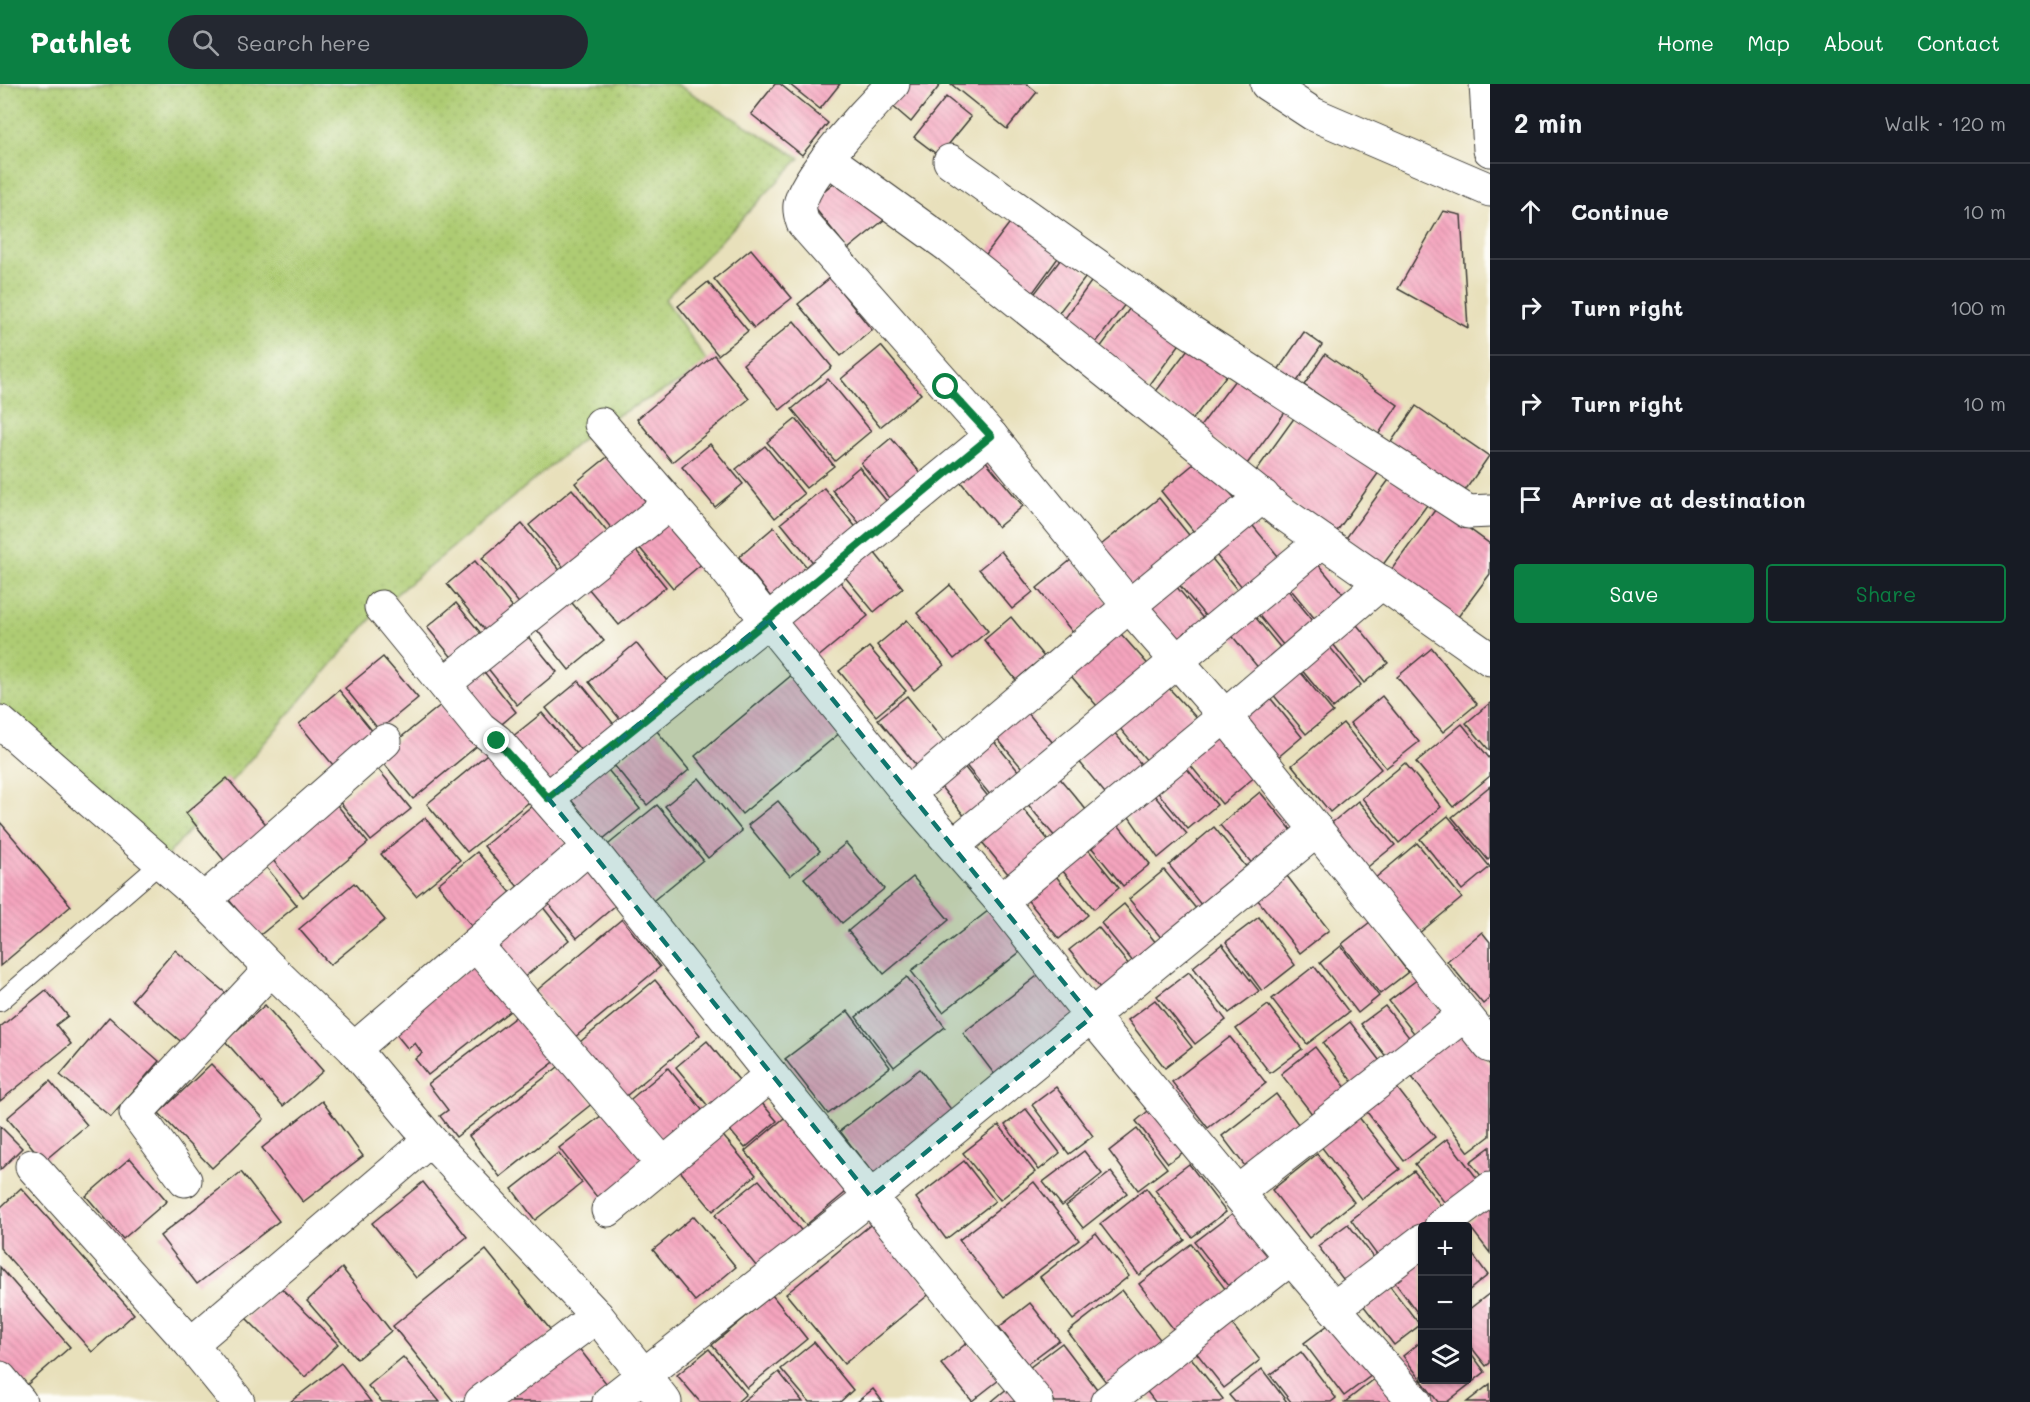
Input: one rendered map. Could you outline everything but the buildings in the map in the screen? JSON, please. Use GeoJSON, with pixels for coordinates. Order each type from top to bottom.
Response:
{"type":"FeatureCollection","features":[{"type":"Feature","properties":{"kind":"street"},"geometry":{"type":"LineString","coordinates":[[1267,84],[1313,114],[1490,190]]}},
{"type":"Feature","properties":{"kind":"street"},"geometry":{"type":"LineString","coordinates":[[1486,84],[1490,149]]}},
{"type":"Feature","properties":{"kind":"street"},"geometry":{"type":"LineString","coordinates":[[878,89],[803,193],[799,206],[803,223],[991,436],[1129,606],[1225,716],[1490,1046]]}},
{"type":"Feature","properties":{"kind":"street"},"geometry":{"type":"LineString","coordinates":[[827,158],[950,248],[1281,512],[1490,659]]}},
{"type":"Feature","properties":{"kind":"street"},"geometry":{"type":"LineString","coordinates":[[950,161],[1186,329],[1468,512],[1490,511]]}},
{"type":"Feature","properties":{"kind":"street"},"geometry":{"type":"LineString","coordinates":[[601,424],[768,620],[908,794],[1001,901],[1092,1017],[1291,1258],[1415,1402]]}},
{"type":"Feature","properties":{"kind":"street"},"geometry":{"type":"LineString","coordinates":[[548,798],[991,436]]}},
{"type":"Feature","properties":{"kind":"street"},"geometry":{"type":"LineString","coordinates":[[908,794],[1129,606],[1263,496]]}},
{"type":"Feature","properties":{"kind":"street"},"geometry":{"type":"LineString","coordinates":[[445,683],[670,503]]}},
{"type":"Feature","properties":{"kind":"street"},"geometry":{"type":"LineString","coordinates":[[954,845],[1322,541]]}},
{"type":"Feature","properties":{"kind":"street"},"geometry":{"type":"LineString","coordinates":[[1001,901],[1225,716],[1382,582]]}},
{"type":"Feature","properties":{"kind":"street"},"geometry":{"type":"LineString","coordinates":[[381,607],[480,728],[497,741],[589,847],[771,1075],[1038,1402]]}},
{"type":"Feature","properties":{"kind":"street"},"geometry":{"type":"LineString","coordinates":[[0,723],[204,900],[354,1049],[430,1140],[597,1316],[665,1402]]}},
{"type":"Feature","properties":{"kind":"street"},"geometry":{"type":"LineString","coordinates":[[204,900],[386,741]]}},
{"type":"Feature","properties":{"kind":"street"},"geometry":{"type":"LineString","coordinates":[[609,1402],[871,1197],[1317,830]]}},
{"type":"Feature","properties":{"kind":"street"},"geometry":{"type":"LineString","coordinates":[[354,1049],[589,847]]}},
{"type":"Feature","properties":{"kind":"street"},"geometry":{"type":"LineString","coordinates":[[476,945],[663,1164]]}},
{"type":"Feature","properties":{"kind":"street"},"geometry":{"type":"LineString","coordinates":[[185,1180],[136,1113],[271,969]]}},
{"type":"Feature","properties":{"kind":"street"},"geometry":{"type":"LineString","coordinates":[[1238,1192],[1464,1015]]}},
{"type":"Feature","properties":{"kind":"street"},"geometry":{"type":"LineString","coordinates":[[608,1210],[771,1075]]}},
{"type":"Feature","properties":{"kind":"street"},"geometry":{"type":"LineString","coordinates":[[191,1344],[430,1140]]}},
{"type":"Feature","properties":{"kind":"street"},"geometry":{"type":"LineString","coordinates":[[32,1166],[191,1344],[238,1402]]}},
{"type":"Feature","properties":{"kind":"street"},"geometry":{"type":"LineString","coordinates":[[1447,1222],[1490,1189]]}},
{"type":"Feature","properties":{"kind":"street"},"geometry":{"type":"LineString","coordinates":[[1334,1308],[1418,1244]]}},
{"type":"Feature","properties":{"kind":"street"},"geometry":{"type":"LineString","coordinates":[[1107,1402],[1291,1258]]}},
{"type":"Feature","properties":{"kind":"street"},"geometry":{"type":"LineString","coordinates":[[481,1402],[597,1316]]}},
{"type":"Feature","properties":{"kind":"street"},"geometry":{"type":"LineString","coordinates":[[0,1378],[20,1402]]}},
{"type":"Feature","properties":{"kind":"lane"},"geometry":{"type":"LineString","coordinates":[[0,1002],[162,862]]}},
{"type":"Feature","properties":{"kind":"highlighted area"},"geometry":{"type":"Polygon","coordinates":[[[768,620],[1092,1017],[871,1197],[548,798],[768,620]]]}},
{"type":"Feature","properties":{"kind":"green space"},"geometry":{"type":"Polygon","coordinates":[[[0,84],[676,84],[800,158],[665,299],[710,366],[601,424],[381,607],[162,862],[0,713],[0,84]]]}},
{"type":"Feature","properties":{"kind":"route"},"geometry":{"type":"LineString","coordinates":[[497,741],[548,798],[991,436],[946,387]]}}]}
